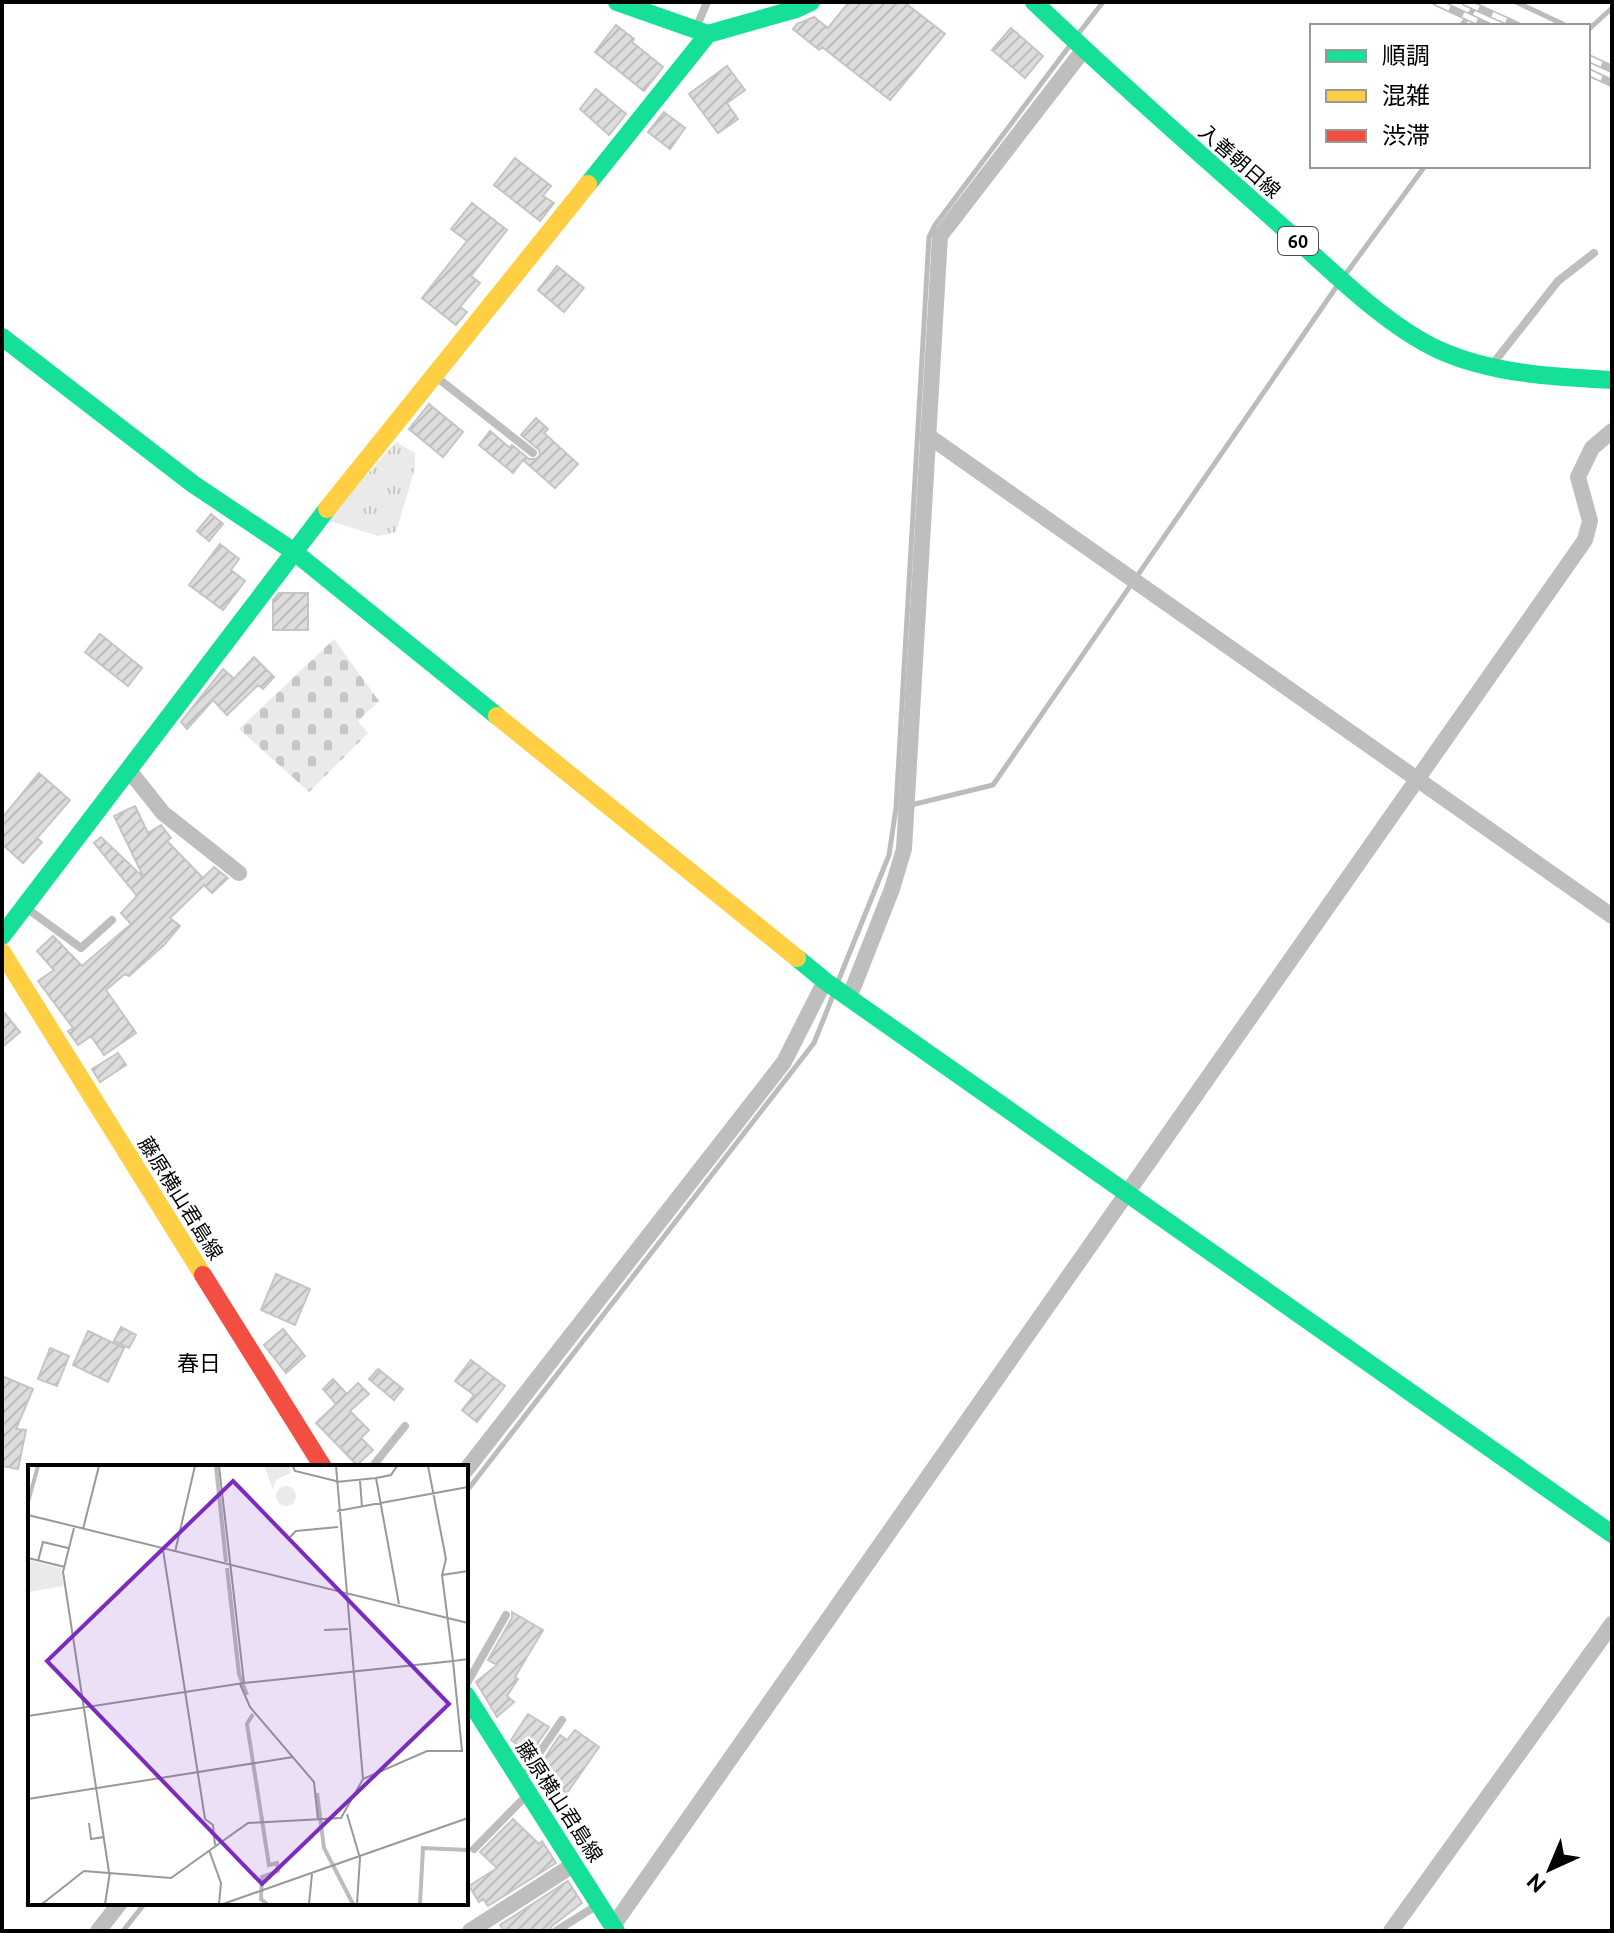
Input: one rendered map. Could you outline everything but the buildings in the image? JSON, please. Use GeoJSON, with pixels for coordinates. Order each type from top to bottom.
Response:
{"type":"FeatureCollection","features":[{"type":"Feature","properties":{"kind":"street"},"geometry":{"type":"LineString","coordinates":[[617,2],[701,32],[796,9],[811,2]]}},
{"type":"Feature","properties":{"kind":"street","name":"入善朝日線"},"geometry":{"type":"LineString","coordinates":[[1034,2],[1142,103],[1414,337],[1442,351],[1492,365],[1547,376],[1612,380]]}},
{"type":"Feature","properties":{"kind":"street"},"geometry":{"type":"LineString","coordinates":[[2,936],[293,551],[701,32]]}},
{"type":"Feature","properties":{"kind":"street"},"geometry":{"type":"LineString","coordinates":[[849,998],[892,889],[904,849],[940,236],[1085,48]]}},
{"type":"Feature","properties":{"kind":"street"},"geometry":{"type":"LineString","coordinates":[[2,337],[193,484],[293,551],[825,981],[1612,1534]]}},
{"type":"Feature","properties":{"kind":"street"},"geometry":{"type":"LineString","coordinates":[[615,1928],[1125,1194],[1585,540],[1590,521],[1578,477],[1592,448],[1612,431]]}},
{"type":"Feature","properties":{"kind":"street"},"geometry":{"type":"LineString","coordinates":[[927,435],[1612,916]]}},
{"type":"Feature","properties":{"kind":"street"},"geometry":{"type":"LineString","coordinates":[[128,769],[163,813],[239,873]]}},
{"type":"Feature","properties":{"kind":"street","name":"藤原横山君島線"},"geometry":{"type":"LineString","coordinates":[[2,952],[322,1465]]}},
{"type":"Feature","properties":{"kind":"street"},"geometry":{"type":"LineString","coordinates":[[468,1467],[784,1062],[825,981]]}},
{"type":"Feature","properties":{"kind":"street"},"geometry":{"type":"LineString","coordinates":[[1391,1931],[1612,1624]]}},
{"type":"Feature","properties":{"kind":"street","name":"藤原横山君島線"},"geometry":{"type":"LineString","coordinates":[[468,1698],[615,1928]]}},
{"type":"Feature","properties":{"kind":"street"},"geometry":{"type":"LineString","coordinates":[[470,1931],[573,1865]]}},
{"type":"Feature","properties":{"kind":"street"},"geometry":{"type":"LineString","coordinates":[[98,1931],[118,1905]]}},
{"type":"Feature","properties":{"kind":"lane"},"geometry":{"type":"LineString","coordinates":[[701,32],[707,2]]}},
{"type":"Feature","properties":{"kind":"lane"},"geometry":{"type":"LineString","coordinates":[[1492,365],[1558,281],[1594,253]]}},
{"type":"Feature","properties":{"kind":"lane"},"geometry":{"type":"LineString","coordinates":[[434,375],[533,453]]}},
{"type":"Feature","properties":{"kind":"lane"},"geometry":{"type":"LineString","coordinates":[[25,906],[81,948],[112,920]]}},
{"type":"Feature","properties":{"kind":"lane"},"geometry":{"type":"LineString","coordinates":[[374,1465],[405,1426]]}},
{"type":"Feature","properties":{"kind":"lane"},"geometry":{"type":"LineString","coordinates":[[468,1682],[506,1615]]}},
{"type":"Feature","properties":{"kind":"lane"},"geometry":{"type":"LineString","coordinates":[[474,1849],[524,1787],[562,1720]]}},
{"type":"Feature","properties":{"kind":"lane"},"geometry":{"type":"LineString","coordinates":[[556,1931],[600,1903]]}},
{"type":"Feature","properties":{"kind":"green space"},"geometry":{"type":"Polygon","coordinates":[[[396,442],[415,453],[415,468],[396,532],[378,536],[327,520],[396,442]]]}},
{"type":"Feature","properties":{"kind":"green space"},"geometry":{"type":"Polygon","coordinates":[[[334,639],[379,701],[358,721],[368,733],[309,792],[239,729],[334,639]]]}},
{"type":"Feature","properties":{"kind":"waterway"},"geometry":{"type":"LineString","coordinates":[[1079,33],[1103,2]]}},
{"type":"Feature","properties":{"kind":"waterway"},"geometry":{"type":"LineString","coordinates":[[1462,24],[1479,2]]}},
{"type":"Feature","properties":{"kind":"waterway"},"geometry":{"type":"LineString","coordinates":[[1516,2],[1563,24]]}},
{"type":"Feature","properties":{"kind":"waterway"},"geometry":{"type":"LineString","coordinates":[[1590,28],[1612,8]]}},
{"type":"Feature","properties":{"kind":"waterway"},"geometry":{"type":"LineString","coordinates":[[837,984],[889,855],[896,808],[929,237],[1071,44]]}},
{"type":"Feature","properties":{"kind":"waterway"},"geometry":{"type":"LineString","coordinates":[[1345,275],[1424,168]]}},
{"type":"Feature","properties":{"kind":"waterway"},"geometry":{"type":"LineString","coordinates":[[911,805],[993,785],[1337,286]]}},
{"type":"Feature","properties":{"kind":"waterway"},"geometry":{"type":"LineString","coordinates":[[468,1489],[814,1043],[834,993]]}},
{"type":"Feature","properties":{"kind":"waterway"},"geometry":{"type":"LineString","coordinates":[[123,1931],[143,1905]]}},
{"type":"Feature","properties":{"kind":"railway"},"geometry":{"type":"LineString","coordinates":[[1436,2],[1484,24]]}},
{"type":"Feature","properties":{"kind":"railway"},"geometry":{"type":"LineString","coordinates":[[1465,2],[1514,24]]}},
{"type":"Feature","properties":{"kind":"railway"},"geometry":{"type":"LineString","coordinates":[[1590,59],[1612,69]]}},
{"type":"Feature","properties":{"kind":"railway"},"geometry":{"type":"LineString","coordinates":[[1590,73],[1612,83]]}},
{"type":"Feature","properties":{"kind":"traffic: fast"},"geometry":{"type":"LineString","coordinates":[[617,2],[708,34],[811,2]]}},
{"type":"Feature","properties":{"kind":"traffic: fast"},"geometry":{"type":"LineString","coordinates":[[1034,2],[1340,279],[1399,326],[1439,350],[1480,364],[1546,376],[1612,380]]}},
{"type":"Feature","properties":{"kind":"traffic: fast"},"geometry":{"type":"LineString","coordinates":[[588,184],[708,34]]}},
{"type":"Feature","properties":{"kind":"traffic: fast"},"geometry":{"type":"LineString","coordinates":[[2,337],[193,484],[293,551],[497,716]]}},
{"type":"Feature","properties":{"kind":"traffic: fast"},"geometry":{"type":"LineString","coordinates":[[2,936],[327,509]]}},
{"type":"Feature","properties":{"kind":"traffic: fast"},"geometry":{"type":"LineString","coordinates":[[797,958],[825,981],[1612,1534]]}},
{"type":"Feature","properties":{"kind":"traffic: fast"},"geometry":{"type":"LineString","coordinates":[[468,1698],[616,1931]]}},
{"type":"Feature","properties":{"kind":"traffic: slow"},"geometry":{"type":"LineString","coordinates":[[327,509],[588,184]]}},
{"type":"Feature","properties":{"kind":"traffic: slow"},"geometry":{"type":"LineString","coordinates":[[497,716],[797,958]]}},
{"type":"Feature","properties":{"kind":"traffic: slow"},"geometry":{"type":"LineString","coordinates":[[2,952],[203,1275]]}},
{"type":"Feature","properties":{"kind":"traffic: jam"},"geometry":{"type":"LineString","coordinates":[[203,1275],[322,1465]]}},
{"type":"Feature","properties":{"kind":"district","name":"春日"},"geometry":{"type":"Point","coordinates":[199,1362]}}]}
